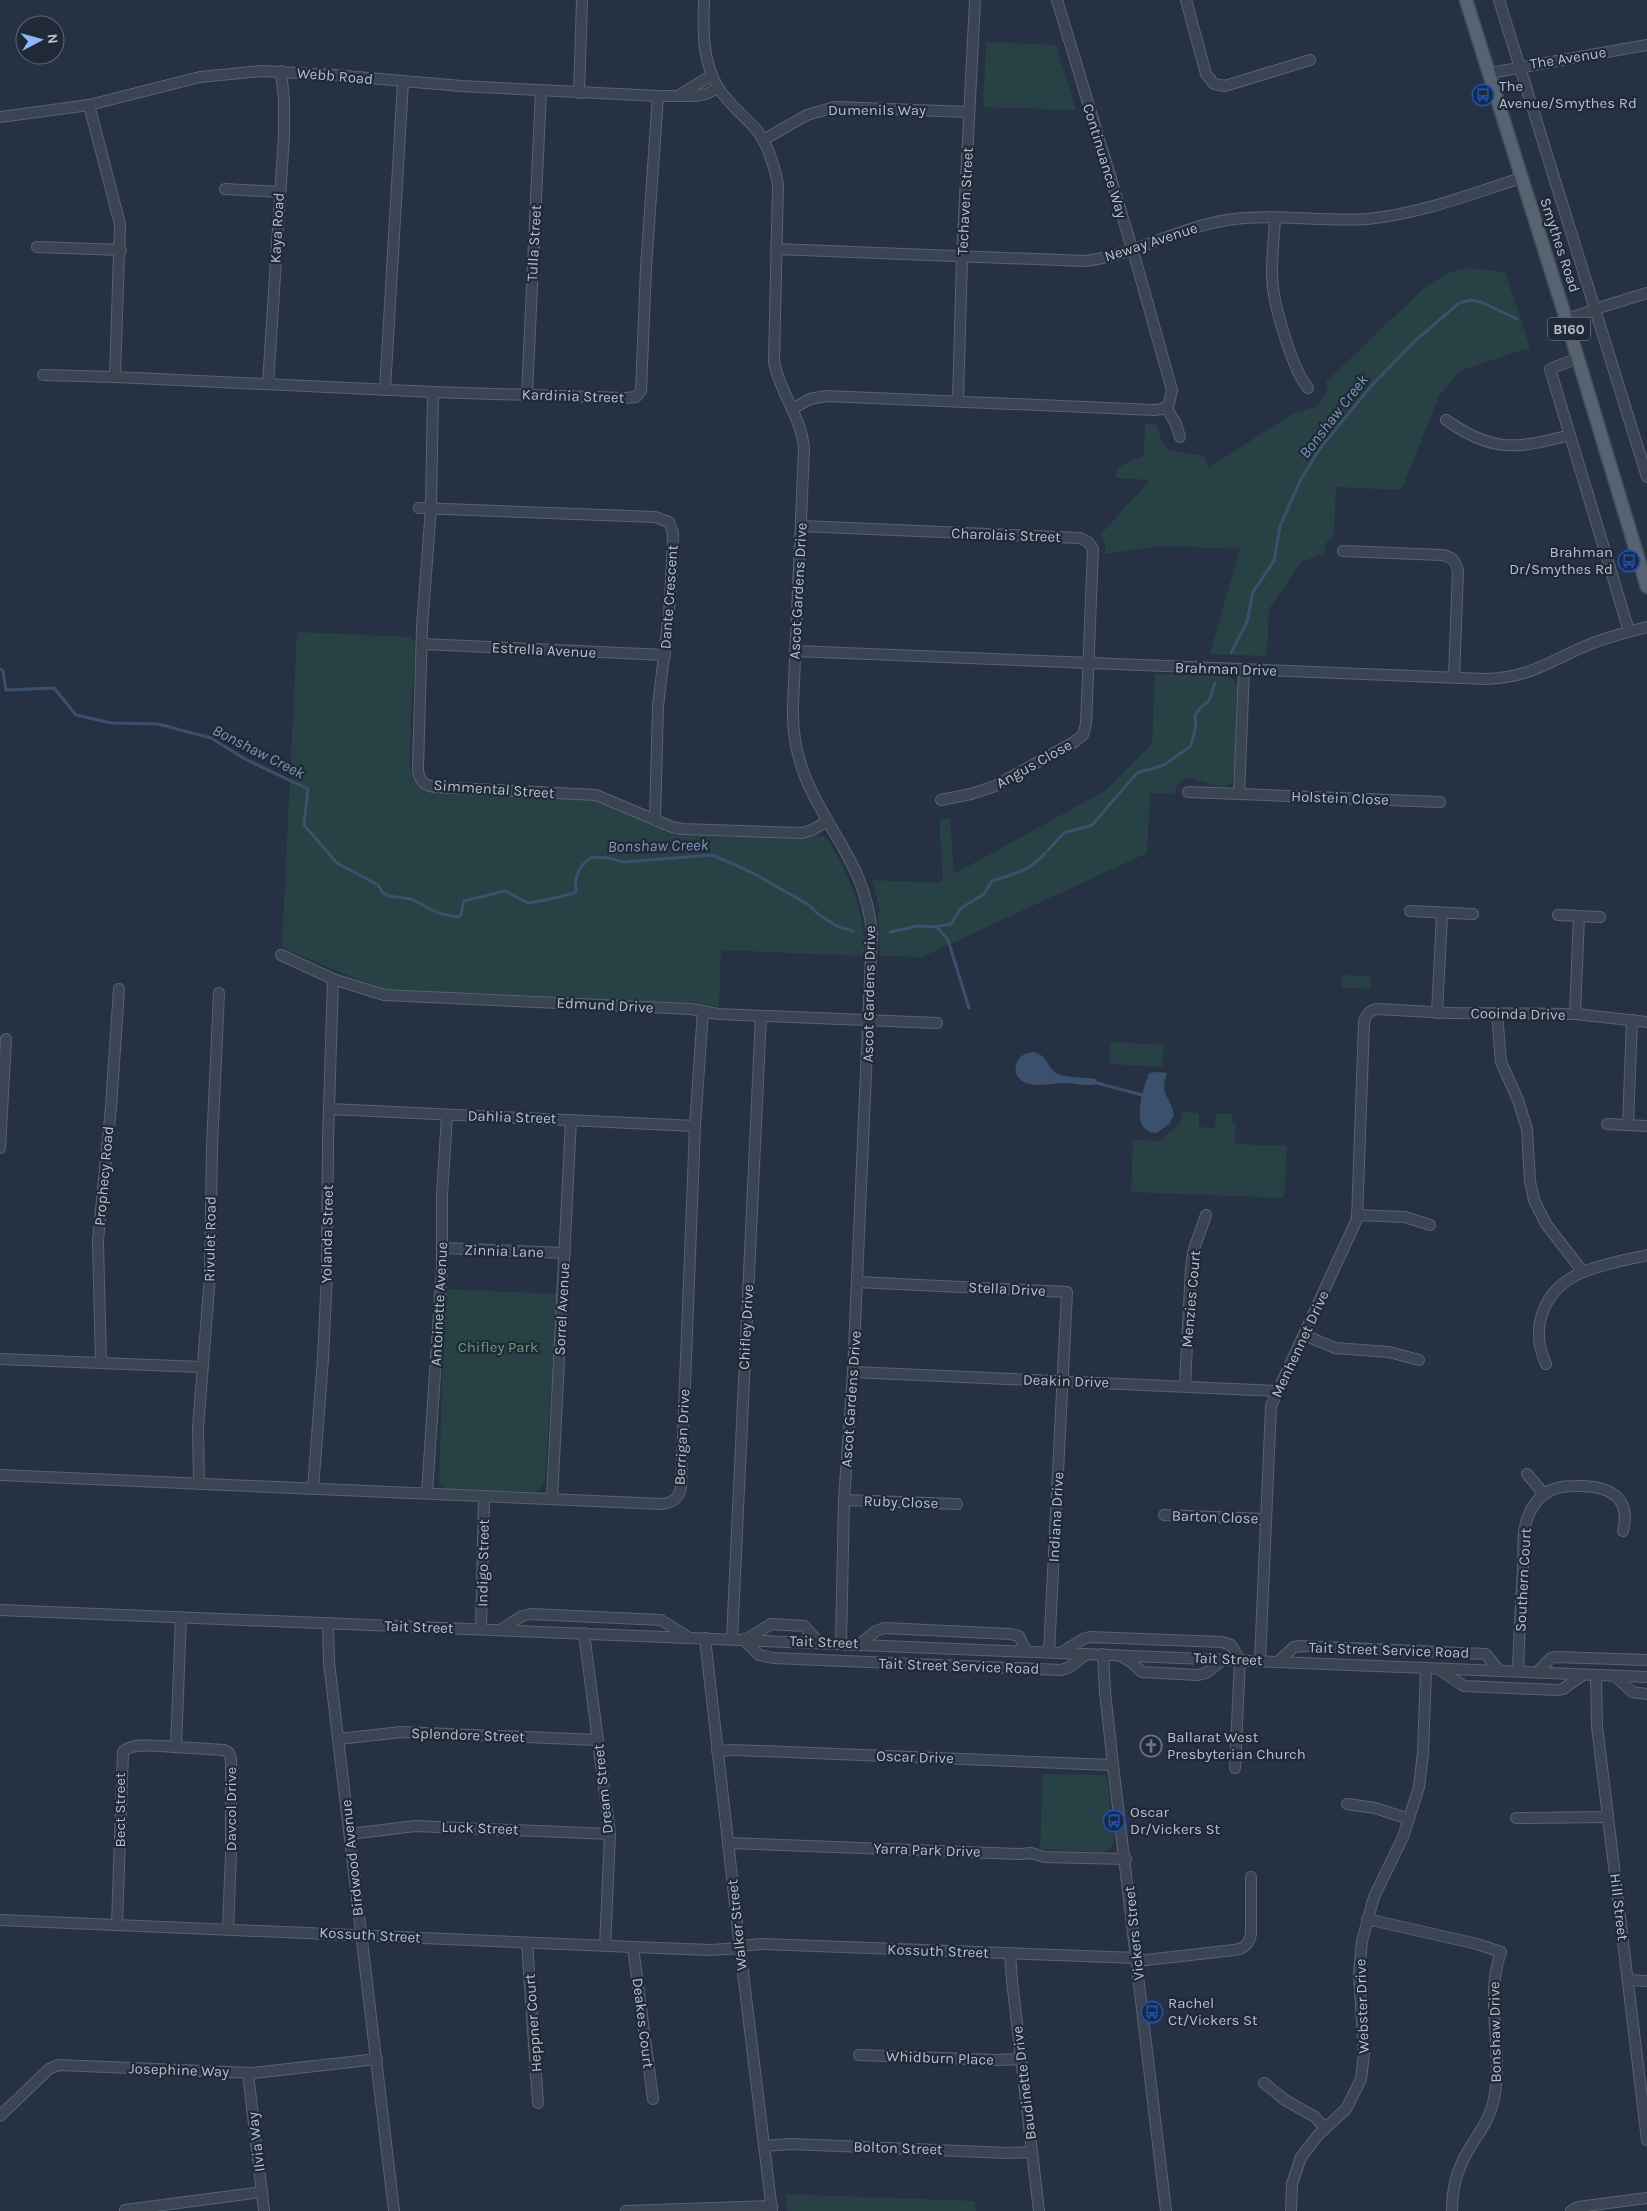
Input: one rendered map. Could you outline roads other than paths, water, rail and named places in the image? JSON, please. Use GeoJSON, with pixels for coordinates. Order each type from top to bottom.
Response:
{"type":"FeatureCollection","features":[{"type":"Feature","properties":{"kind":"main road","name":"Smythes Road"},"geometry":{"type":"LineString","coordinates":[[1466,0],[1490,72],[1647,587]]}},
{"type":"Feature","properties":{"kind":"street"},"geometry":{"type":"LineString","coordinates":[[579,93],[582,0]]}},
{"type":"Feature","properties":{"kind":"street"},"geometry":{"type":"LineString","coordinates":[[704,0],[704,48],[718,88]]}},
{"type":"Feature","properties":{"kind":"street","name":"Techaven Street"},"geometry":{"type":"LineString","coordinates":[[958,401],[962,257],[974,0]]}},
{"type":"Feature","properties":{"kind":"street","name":"Continuance Way"},"geometry":{"type":"LineString","coordinates":[[1057,0],[1133,250],[1172,390],[1171,400],[1166,407]]}},
{"type":"Feature","properties":{"kind":"street"},"geometry":{"type":"LineString","coordinates":[[1186,0],[1206,74],[1214,84],[1225,86],[1310,60]]}},
{"type":"Feature","properties":{"kind":"street"},"geometry":{"type":"LineString","coordinates":[[1499,0],[1647,477]]}},
{"type":"Feature","properties":{"kind":"street","name":"The Avenue"},"geometry":{"type":"LineString","coordinates":[[1490,72],[1647,45]]}},
{"type":"Feature","properties":{"kind":"street","name":"Webb Road"},"geometry":{"type":"LineString","coordinates":[[0,117],[88,105],[200,78],[235,73],[281,71],[403,82],[579,93],[675,96],[699,95],[718,88]]}},
{"type":"Feature","properties":{"kind":"street","name":"Kaya Road"},"geometry":{"type":"LineString","coordinates":[[268,384],[284,109],[281,71]]}},
{"type":"Feature","properties":{"kind":"street","name":"Webb Road"},"geometry":{"type":"LineString","coordinates":[[675,96],[689,91],[712,75]]}},
{"type":"Feature","properties":{"kind":"street"},"geometry":{"type":"LineString","coordinates":[[385,390],[403,82]]}},
{"type":"Feature","properties":{"kind":"street","name":"Ascot Gardens Drive"},"geometry":{"type":"LineString","coordinates":[[718,88],[763,140],[775,170],[778,184],[774,362],[780,385],[799,425],[804,449],[793,717],[796,743],[809,786],[856,870],[869,912],[872,941],[853,1372],[844,1500],[840,1643]]}},
{"type":"Feature","properties":{"kind":"street","name":"Tulla Street"},"geometry":{"type":"LineString","coordinates":[[527,394],[541,91]]}},
{"type":"Feature","properties":{"kind":"street","name":"Kardinia Street"},"geometry":{"type":"LineString","coordinates":[[43,375],[433,392],[636,397],[641,391],[646,268],[658,96]]}},
{"type":"Feature","properties":{"kind":"street"},"geometry":{"type":"LineString","coordinates":[[88,105],[120,224],[121,250],[115,377]]}},
{"type":"Feature","properties":{"kind":"street","name":"Dumenils Way"},"geometry":{"type":"LineString","coordinates":[[763,140],[807,115],[835,107],[969,112]]}},
{"type":"Feature","properties":{"kind":"street","name":"Neway Avenue"},"geometry":{"type":"LineString","coordinates":[[776,249],[1075,261],[1101,258],[1133,250],[1201,225],[1236,219],[1355,220],[1387,216],[1418,210],[1521,178]]}},
{"type":"Feature","properties":{"kind":"street"},"geometry":{"type":"LineString","coordinates":[[225,189],[280,192]]}},
{"type":"Feature","properties":{"kind":"street"},"geometry":{"type":"LineString","coordinates":[[1275,219],[1273,289],[1292,361],[1308,388]]}},
{"type":"Feature","properties":{"kind":"street"},"geometry":{"type":"LineString","coordinates":[[37,246],[121,250]]}},
{"type":"Feature","properties":{"kind":"street"},"geometry":{"type":"LineString","coordinates":[[1566,319],[1647,293]]}},
{"type":"Feature","properties":{"kind":"street"},"geometry":{"type":"LineString","coordinates":[[1578,358],[1550,369],[1629,632]]}},
{"type":"Feature","properties":{"kind":"street","name":"Simmental Street"},"geometry":{"type":"LineString","coordinates":[[433,392],[431,508],[418,627],[423,644],[418,770],[424,783],[435,787],[596,795],[655,820],[682,829],[802,833],[828,821]]}},
{"type":"Feature","properties":{"kind":"street"},"geometry":{"type":"LineString","coordinates":[[792,409],[810,399],[826,396],[1156,410],[1166,407],[1180,437]]}},
{"type":"Feature","properties":{"kind":"street"},"geometry":{"type":"LineString","coordinates":[[1446,420],[1475,438],[1502,445],[1530,445],[1570,435]]}},
{"type":"Feature","properties":{"kind":"street"},"geometry":{"type":"LineString","coordinates":[[419,508],[431,508]]}},
{"type":"Feature","properties":{"kind":"street","name":"Dante Crescent"},"geometry":{"type":"LineString","coordinates":[[431,508],[655,517],[666,520],[670,525],[673,537],[665,655],[656,748],[655,820]]}},
{"type":"Feature","properties":{"kind":"street","name":"Charolais Street"},"geometry":{"type":"LineString","coordinates":[[801,526],[1082,538],[1090,544],[1094,554],[1089,663]]}},
{"type":"Feature","properties":{"kind":"street"},"geometry":{"type":"LineString","coordinates":[[1343,551],[1442,555],[1448,556],[1454,561],[1458,571],[1454,678]]}},
{"type":"Feature","properties":{"kind":"street","name":"Brahman Drive"},"geometry":{"type":"LineString","coordinates":[[795,651],[1244,670],[1454,678],[1503,678],[1527,673],[1590,644],[1647,627]]}},
{"type":"Feature","properties":{"kind":"street","name":"Estrella Avenue"},"geometry":{"type":"LineString","coordinates":[[423,644],[665,655]]}},
{"type":"Feature","properties":{"kind":"street","name":"Angus Close"},"geometry":{"type":"LineString","coordinates":[[941,800],[987,789],[1078,740],[1086,727],[1089,663]]}},
{"type":"Feature","properties":{"kind":"street"},"geometry":{"type":"LineString","coordinates":[[1239,794],[1244,670]]}},
{"type":"Feature","properties":{"kind":"street","name":"Holstein Close"},"geometry":{"type":"LineString","coordinates":[[1188,792],[1440,802]]}},
{"type":"Feature","properties":{"kind":"street"},"geometry":{"type":"LineString","coordinates":[[1410,912],[1473,914]]}},
{"type":"Feature","properties":{"kind":"street"},"geometry":{"type":"LineString","coordinates":[[1437,1013],[1442,914]]}},
{"type":"Feature","properties":{"kind":"street"},"geometry":{"type":"LineString","coordinates":[[1558,915],[1600,917]]}},
{"type":"Feature","properties":{"kind":"street"},"geometry":{"type":"LineString","coordinates":[[1575,1014],[1579,917]]}},
{"type":"Feature","properties":{"kind":"street","name":"Edmund Drive"},"geometry":{"type":"LineString","coordinates":[[281,955],[333,979],[384,995],[702,1011],[761,1016],[937,1023]]}},
{"type":"Feature","properties":{"kind":"street","name":"Yolanda Street"},"geometry":{"type":"LineString","coordinates":[[313,1489],[327,1284],[333,979]]}},
{"type":"Feature","properties":{"kind":"street","name":"Prophecy Road"},"geometry":{"type":"LineString","coordinates":[[102,1362],[98,1241],[111,1107],[119,989]]}},
{"type":"Feature","properties":{"kind":"street","name":"Rivulet Road"},"geometry":{"type":"LineString","coordinates":[[199,1484],[198,1428],[201,1367],[210,1275],[212,1146],[219,993]]}},
{"type":"Feature","properties":{"kind":"street","name":"Cooinda Drive"},"geometry":{"type":"LineString","coordinates":[[1368,1017],[1377,1009],[1437,1013],[1575,1014],[1647,1022]]}},
{"type":"Feature","properties":{"kind":"street","name":"Berrigan Drive"},"geometry":{"type":"LineString","coordinates":[[0,1475],[665,1504],[673,1501],[680,1492],[695,1126],[702,1011]]}},
{"type":"Feature","properties":{"kind":"street"},"geometry":{"type":"LineString","coordinates":[[1497,1013],[1501,1062],[1526,1128],[1530,1181],[1534,1200],[1546,1224],[1582,1272]]}},
{"type":"Feature","properties":{"kind":"street","name":"Chifley Drive"},"geometry":{"type":"LineString","coordinates":[[732,1639],[761,1016]]}},
{"type":"Feature","properties":{"kind":"street","name":"Menhennet Drive"},"geometry":{"type":"LineString","coordinates":[[1260,1661],[1271,1410],[1278,1391],[1355,1227],[1364,1034],[1368,1017]]}},
{"type":"Feature","properties":{"kind":"street"},"geometry":{"type":"LineString","coordinates":[[1628,1124],[1632,1020]]}},
{"type":"Feature","properties":{"kind":"street"},"geometry":{"type":"LineString","coordinates":[[0,1148],[6,1039]]}},
{"type":"Feature","properties":{"kind":"street","name":"Dahlia Street"},"geometry":{"type":"LineString","coordinates":[[330,1109],[695,1126]]}},
{"type":"Feature","properties":{"kind":"street","name":"Antoinette Avenue"},"geometry":{"type":"LineString","coordinates":[[427,1493],[443,1248],[442,1196],[447,1115]]}},
{"type":"Feature","properties":{"kind":"street","name":"Sorrel Avenue"},"geometry":{"type":"LineString","coordinates":[[552,1499],[571,1120]]}},
{"type":"Feature","properties":{"kind":"street"},"geometry":{"type":"LineString","coordinates":[[1607,1124],[1647,1126]]}},
{"type":"Feature","properties":{"kind":"street"},"geometry":{"type":"LineString","coordinates":[[1357,1214],[1405,1217],[1430,1225]]}},
{"type":"Feature","properties":{"kind":"street","name":"Menzies Court"},"geometry":{"type":"LineString","coordinates":[[1185,1385],[1191,1267],[1194,1249],[1206,1215]]}},
{"type":"Feature","properties":{"kind":"street","name":"Zinnia Lane"},"geometry":{"type":"LineString","coordinates":[[443,1248],[564,1253]]}},
{"type":"Feature","properties":{"kind":"street"},"geometry":{"type":"LineString","coordinates":[[1546,1364],[1538,1337],[1539,1324],[1542,1311],[1558,1288],[1582,1272],[1647,1255]]}},
{"type":"Feature","properties":{"kind":"street","name":"Stella Drive"},"geometry":{"type":"LineString","coordinates":[[857,1282],[1066,1292],[1063,1382]]}},
{"type":"Feature","properties":{"kind":"street"},"geometry":{"type":"LineString","coordinates":[[1304,1335],[1335,1348],[1389,1352],[1419,1360]]}},
{"type":"Feature","properties":{"kind":"street"},"geometry":{"type":"LineString","coordinates":[[0,1359],[201,1367]]}},
{"type":"Feature","properties":{"kind":"street","name":"Deakin Drive"},"geometry":{"type":"LineString","coordinates":[[853,1372],[1063,1382],[1185,1385],[1278,1391]]}},
{"type":"Feature","properties":{"kind":"street","name":"Indiana Drive"},"geometry":{"type":"LineString","coordinates":[[1050,1652],[1063,1382]]}},
{"type":"Feature","properties":{"kind":"street"},"geometry":{"type":"LineString","coordinates":[[1527,1474],[1544,1494],[1554,1488],[1565,1486],[1590,1486],[1606,1489],[1615,1495],[1622,1506],[1625,1518],[1623,1531]]}},
{"type":"Feature","properties":{"kind":"street","name":"Southern Court"},"geometry":{"type":"LineString","coordinates":[[1518,1671],[1525,1528],[1530,1511],[1544,1494]]}},
{"type":"Feature","properties":{"kind":"street","name":"Indigo Street"},"geometry":{"type":"LineString","coordinates":[[481,1629],[484,1497]]}},
{"type":"Feature","properties":{"kind":"street","name":"Ruby Close"},"geometry":{"type":"LineString","coordinates":[[844,1500],[957,1504]]}},
{"type":"Feature","properties":{"kind":"street","name":"Barton Close"},"geometry":{"type":"LineString","coordinates":[[1164,1515],[1266,1518]]}},
{"type":"Feature","properties":{"kind":"street","name":"Tait Street"},"geometry":{"type":"LineString","coordinates":[[0,1610],[1647,1677]]}},
{"type":"Feature","properties":{"kind":"street"},"geometry":{"type":"LineString","coordinates":[[501,1630],[524,1615],[570,1616],[660,1620],[688,1637]]}},
{"type":"Feature","properties":{"kind":"street"},"geometry":{"type":"LineString","coordinates":[[176,1747],[181,1617]]}},
{"type":"Feature","properties":{"kind":"street","name":"Birdwood Avenue"},"geometry":{"type":"LineString","coordinates":[[328,1623],[329,1662],[394,2211]]}},
{"type":"Feature","properties":{"kind":"street"},"geometry":{"type":"LineString","coordinates":[[745,1639],[766,1626],[775,1624],[804,1626],[819,1642]]}},
{"type":"Feature","properties":{"kind":"street","name":"Tait Street Service Road"},"geometry":{"type":"LineString","coordinates":[[860,1644],[876,1631],[883,1628],[981,1632],[1015,1634],[1020,1638],[1026,1651]]}},
{"type":"Feature","properties":{"kind":"street","name":"Dream Street"},"geometry":{"type":"LineString","coordinates":[[584,1633],[610,1834],[605,1946]]}},
{"type":"Feature","properties":{"kind":"street"},"geometry":{"type":"LineString","coordinates":[[1062,1653],[1084,1638],[1092,1637],[1225,1642],[1232,1646],[1240,1660],[1235,1768]]}},
{"type":"Feature","properties":{"kind":"street","name":"Walker Street"},"geometry":{"type":"LineString","coordinates":[[705,1638],[772,2208]]}},
{"type":"Feature","properties":{"kind":"street","name":"Tait Street Service Road"},"geometry":{"type":"LineString","coordinates":[[745,1639],[762,1656],[802,1660],[1062,1670],[1068,1668],[1086,1654]]}},
{"type":"Feature","properties":{"kind":"street","name":"Tait Street Service Road"},"geometry":{"type":"LineString","coordinates":[[1278,1662],[1294,1647],[1301,1646],[1486,1654],[1499,1671]]}},
{"type":"Feature","properties":{"kind":"street","name":"Vickers Street"},"geometry":{"type":"LineString","coordinates":[[1103,1654],[1113,1766],[1126,1859],[1166,2211]]}},
{"type":"Feature","properties":{"kind":"street"},"geometry":{"type":"LineString","coordinates":[[1117,1655],[1129,1660],[1142,1672],[1198,1675],[1205,1674],[1224,1659]]}},
{"type":"Feature","properties":{"kind":"street"},"geometry":{"type":"LineString","coordinates":[[1537,1672],[1551,1658],[1555,1657],[1647,1660]]}},
{"type":"Feature","properties":{"kind":"street","name":"Webster Drive"},"geometry":{"type":"LineString","coordinates":[[1291,2211],[1292,2184],[1297,2167],[1308,2147],[1350,2103],[1362,2074],[1364,2054],[1359,1965],[1367,1919],[1376,1891],[1403,1837],[1419,1787],[1422,1763],[1426,1668]]}},
{"type":"Feature","properties":{"kind":"street"},"geometry":{"type":"LineString","coordinates":[[1437,1668],[1466,1686],[1560,1690],[1584,1674]]}},
{"type":"Feature","properties":{"kind":"street","name":"Hill Street"},"geometry":{"type":"LineString","coordinates":[[1596,1675],[1597,1726],[1647,2140]]}},
{"type":"Feature","properties":{"kind":"street"},"geometry":{"type":"LineString","coordinates":[[1615,1676],[1632,1692],[1647,1694]]}},
{"type":"Feature","properties":{"kind":"street","name":"Splendore Street"},"geometry":{"type":"LineString","coordinates":[[338,1739],[401,1732],[598,1740]]}},
{"type":"Feature","properties":{"kind":"street","name":"Bect Street"},"geometry":{"type":"LineString","coordinates":[[117,1924],[122,1752],[134,1746],[176,1747]]}},
{"type":"Feature","properties":{"kind":"street","name":"Davcol Drive"},"geometry":{"type":"LineString","coordinates":[[176,1747],[224,1750],[229,1752],[231,1756],[231,1861],[228,1930]]}},
{"type":"Feature","properties":{"kind":"street","name":"Oscar Drive"},"geometry":{"type":"LineString","coordinates":[[717,1751],[734,1750],[1113,1766]]}},
{"type":"Feature","properties":{"kind":"street"},"geometry":{"type":"LineString","coordinates":[[1347,1804],[1375,1808],[1410,1819]]}},
{"type":"Feature","properties":{"kind":"street"},"geometry":{"type":"LineString","coordinates":[[1516,1818],[1608,1817]]}},
{"type":"Feature","properties":{"kind":"street","name":"Luck Street"},"geometry":{"type":"LineString","coordinates":[[350,1834],[415,1826],[610,1834]]}},
{"type":"Feature","properties":{"kind":"street","name":"Yarra Park Drive"},"geometry":{"type":"LineString","coordinates":[[728,1844],[1031,1853],[1044,1857],[1126,1859]]}},
{"type":"Feature","properties":{"kind":"street","name":"Kossuth Street"},"geometry":{"type":"LineString","coordinates":[[0,1920],[711,1950],[761,1944],[1137,1959],[1234,1950],[1244,1947],[1250,1940],[1251,1934],[1250,1877]]}},
{"type":"Feature","properties":{"kind":"street","name":"Bonshaw Drive"},"geometry":{"type":"LineString","coordinates":[[1367,1919],[1477,1944],[1501,1952],[1495,1975],[1496,2092],[1486,2125],[1467,2152],[1457,2173],[1452,2211]]}},
{"type":"Feature","properties":{"kind":"street","name":"Heppner Court"},"geometry":{"type":"LineString","coordinates":[[528,1943],[538,2103]]}},
{"type":"Feature","properties":{"kind":"street","name":"Deakes Court"},"geometry":{"type":"LineString","coordinates":[[633,1947],[652,2099]]}},
{"type":"Feature","properties":{"kind":"street","name":"Baudinette Drive"},"geometry":{"type":"LineString","coordinates":[[1010,1954],[1039,2211]]}},
{"type":"Feature","properties":{"kind":"street"},"geometry":{"type":"LineString","coordinates":[[1628,1980],[1647,1981]]}},
{"type":"Feature","properties":{"kind":"street","name":"Whidburn Place"},"geometry":{"type":"LineString","coordinates":[[859,2055],[997,2060],[1021,2059]]}},
{"type":"Feature","properties":{"kind":"street","name":"Josephine Way"},"geometry":{"type":"LineString","coordinates":[[0,2116],[48,2069],[58,2065],[248,2073],[377,2059]]}},
{"type":"Feature","properties":{"kind":"street","name":"Ilvia Way"},"geometry":{"type":"LineString","coordinates":[[248,2073],[264,2211]]}},
{"type":"Feature","properties":{"kind":"street"},"geometry":{"type":"LineString","coordinates":[[1264,2084],[1285,2100],[1314,2117],[1325,2128]]}},
{"type":"Feature","properties":{"kind":"street","name":"Bolton Street"},"geometry":{"type":"LineString","coordinates":[[764,2146],[791,2144],[1010,2153],[1032,2152]]}},
{"type":"Feature","properties":{"kind":"street"},"geometry":{"type":"LineString","coordinates":[[124,2210],[262,2192]]}},
{"type":"Feature","properties":{"kind":"street"},"geometry":{"type":"LineString","coordinates":[[1571,2211],[1578,2207],[1647,2198]]}},
{"type":"Feature","properties":{"kind":"street"},"geometry":{"type":"LineString","coordinates":[[626,2211],[772,2208]]}},
{"type":"Feature","properties":{"kind":"water"},"geometry":{"type":"Polygon","coordinates":[[[1034,1052],[1044,1058],[1059,1075],[1096,1079],[1097,1084],[1064,1083],[1037,1085],[1025,1083],[1016,1074],[1016,1065],[1019,1058],[1034,1052]]]}},
{"type":"Feature","properties":{"kind":"water"},"geometry":{"type":"Polygon","coordinates":[[[1149,1073],[1167,1073],[1164,1086],[1174,1115],[1169,1124],[1157,1133],[1148,1131],[1143,1126],[1140,1118],[1141,1099],[1146,1080],[1149,1073]]]}},
{"type":"Feature","properties":{"kind":"waterway","name":"Bonshaw Creek"},"geometry":{"type":"LineString","coordinates":[[1231,653],[1247,622],[1253,592],[1274,561],[1280,526],[1301,479],[1321,447],[1372,385],[1415,341],[1459,303],[1471,300],[1481,302],[1517,319]]}},
{"type":"Feature","properties":{"kind":"waterway","name":"Bonshaw Creek"},"geometry":{"type":"LineString","coordinates":[[0,669],[3,671],[6,690],[54,688],[76,715],[111,723],[158,724],[211,738],[245,759],[308,789],[304,825],[337,863],[378,885],[383,893],[389,896],[411,899],[438,913],[458,917],[461,915],[464,901],[505,891],[528,903],[576,892],[578,872],[592,857],[624,862],[712,855],[751,872],[809,905],[818,914],[837,926],[853,931]]}},
{"type":"Feature","properties":{"kind":"waterway","name":"Bonshaw Creek"},"geometry":{"type":"LineString","coordinates":[[1048,850],[1064,833],[1092,825],[1137,773],[1164,765],[1191,746],[1196,725],[1195,715],[1209,701],[1215,683]]}},
{"type":"Feature","properties":{"kind":"waterway","name":"Bonshaw Creek"},"geometry":{"type":"LineString","coordinates":[[890,932],[918,926],[932,927],[951,924],[961,908],[984,894],[992,881],[1028,868],[1045,853]]}},
{"type":"Feature","properties":{"kind":"waterway"},"geometry":{"type":"LineString","coordinates":[[937,927],[948,940],[969,1008]]}},
{"type":"Feature","properties":{"kind":"waterway"},"geometry":{"type":"LineString","coordinates":[[1097,1083],[1142,1095]]}},
{"type":"Feature","properties":{"kind":"place","name":"The Avenue/Smythes Rd"},"geometry":{"type":"Point","coordinates":[1483,95]}},
{"type":"Feature","properties":{"kind":"place","name":"Brahman Dr/Smythes Rd"},"geometry":{"type":"Point","coordinates":[1629,561]}},
{"type":"Feature","properties":{"kind":"place","name":"Ballarat West Presbyterian Church"},"geometry":{"type":"Point","coordinates":[1151,1746]}},
{"type":"Feature","properties":{"kind":"place","name":"Oscar Dr/Vickers St"},"geometry":{"type":"Point","coordinates":[1114,1821]}},
{"type":"Feature","properties":{"kind":"place","name":"Rachel Ct/Vickers St"},"geometry":{"type":"Point","coordinates":[1152,2012]}},
{"type":"Feature","properties":{"kind":"park label","name":"Chifley Park"},"geometry":{"type":"Point","coordinates":[498,1347]}}]}
